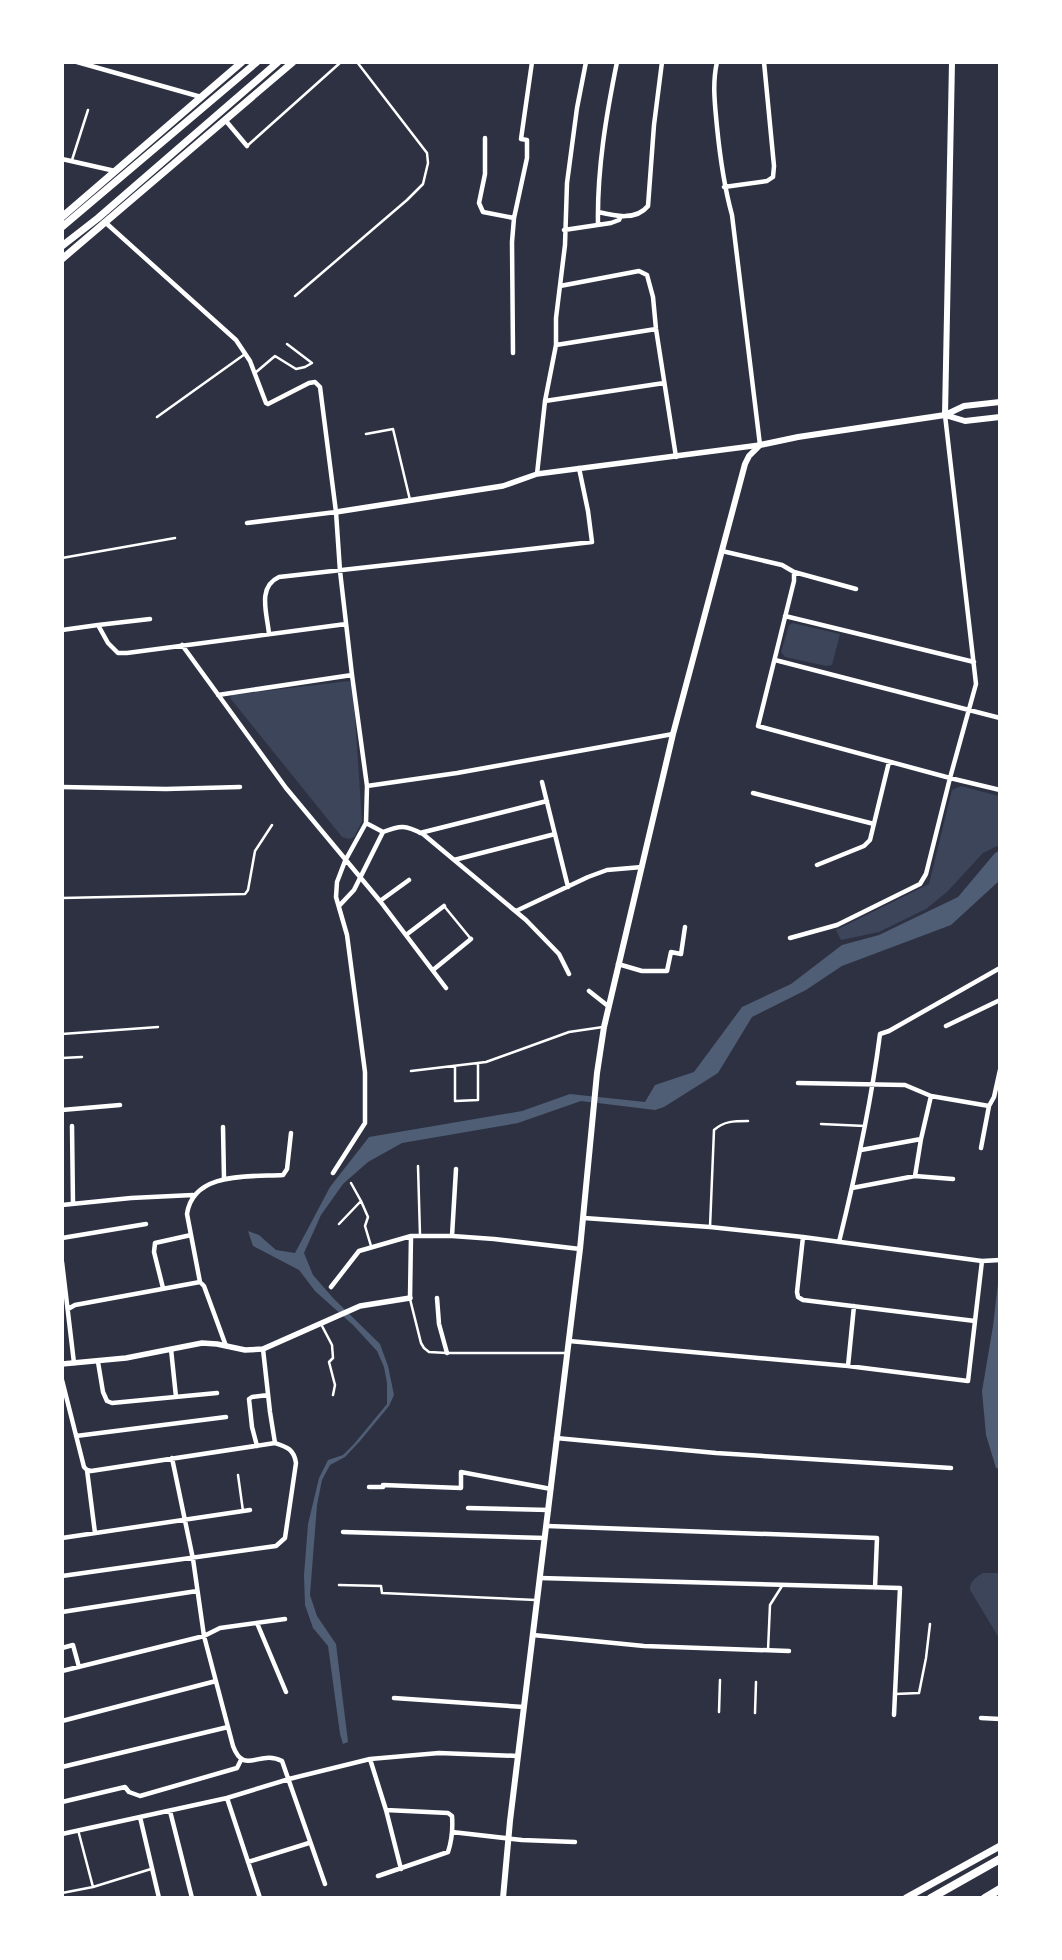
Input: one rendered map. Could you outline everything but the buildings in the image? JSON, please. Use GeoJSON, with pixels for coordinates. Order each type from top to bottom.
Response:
{"type":"FeatureCollection","features":[{"type":"Feature","properties":{"kind":"highway"},"geometry":{"type":"LineString","coordinates":[[930,1898],[1000,1859]]}},
{"type":"Feature","properties":{"kind":"highway"},"geometry":{"type":"LineString","coordinates":[[984,1898],[1000,1889]]}},
{"type":"Feature","properties":{"kind":"main road"},"geometry":{"type":"LineString","coordinates":[[62,216],[116,172],[242,62]]}},
{"type":"Feature","properties":{"kind":"main road"},"geometry":{"type":"LineString","coordinates":[[62,227],[258,62]]}},
{"type":"Feature","properties":{"kind":"main road"},"geometry":{"type":"LineString","coordinates":[[62,246],[278,62]]}},
{"type":"Feature","properties":{"kind":"main road"},"geometry":{"type":"LineString","coordinates":[[62,259],[293,62]]}},
{"type":"Feature","properties":{"kind":"main road"},"geometry":{"type":"LineString","coordinates":[[946,415],[952,62]]}},
{"type":"Feature","properties":{"kind":"main road"},"geometry":{"type":"LineString","coordinates":[[203,97],[226,121]]}},
{"type":"Feature","properties":{"kind":"main road"},"geometry":{"type":"LineString","coordinates":[[116,172],[126,175]]}},
{"type":"Feature","properties":{"kind":"main road"},"geometry":{"type":"LineString","coordinates":[[150,172],[156,179]]}},
{"type":"Feature","properties":{"kind":"main road"},"geometry":{"type":"LineString","coordinates":[[503,1898],[518,1756],[584,1218],[597,1073],[604,1027],[673,734],[745,464],[749,456],[760,445],[798,437],[946,415],[964,406],[1000,402]]}},
{"type":"Feature","properties":{"kind":"main road"},"geometry":{"type":"LineString","coordinates":[[946,415],[965,421],[1000,417]]}},
{"type":"Feature","properties":{"kind":"main road"},"geometry":{"type":"LineString","coordinates":[[906,1898],[1000,1846]]}},
{"type":"Feature","properties":{"kind":"street"},"geometry":{"type":"LineString","coordinates":[[77,62],[203,97]]}},
{"type":"Feature","properties":{"kind":"street"},"geometry":{"type":"LineString","coordinates":[[513,353],[512,242],[514,218],[527,158],[527,140],[521,139],[532,62]]}},
{"type":"Feature","properties":{"kind":"street"},"geometry":{"type":"LineString","coordinates":[[536,474],[545,401],[556,345],[556,318],[565,245],[567,183],[577,108],[586,62]]}},
{"type":"Feature","properties":{"kind":"street"},"geometry":{"type":"LineString","coordinates":[[598,224],[599,175],[606,120],[617,62]]}},
{"type":"Feature","properties":{"kind":"street"},"geometry":{"type":"LineString","coordinates":[[598,212],[634,216],[644,212],[648,206],[654,125],[662,62]]}},
{"type":"Feature","properties":{"kind":"street"},"geometry":{"type":"LineString","coordinates":[[247,523],[336,512],[503,486],[536,474],[760,445],[732,215],[724,187],[714,86],[717,62]]}},
{"type":"Feature","properties":{"kind":"street"},"geometry":{"type":"LineString","coordinates":[[724,187],[767,181],[773,177],[774,166],[764,62]]}},
{"type":"Feature","properties":{"kind":"street"},"geometry":{"type":"LineString","coordinates":[[226,121],[247,146]]}},
{"type":"Feature","properties":{"kind":"street"},"geometry":{"type":"LineString","coordinates":[[485,138],[485,174],[479,203],[483,212],[514,218]]}},
{"type":"Feature","properties":{"kind":"street"},"geometry":{"type":"LineString","coordinates":[[62,160],[116,172]]}},
{"type":"Feature","properties":{"kind":"street"},"geometry":{"type":"LineString","coordinates":[[564,230],[611,223],[620,220],[621,216]]}},
{"type":"Feature","properties":{"kind":"street"},"geometry":{"type":"LineString","coordinates":[[106,223],[225,329],[246,354],[264,400],[268,404],[309,383],[316,382],[320,387],[336,512],[340,571],[352,675],[367,786],[366,823],[345,861],[337,882],[336,897],[346,935],[365,1072],[365,1123],[332,1173]]}},
{"type":"Feature","properties":{"kind":"street"},"geometry":{"type":"LineString","coordinates":[[560,286],[639,271],[648,275],[653,296],[656,329],[676,456]]}},
{"type":"Feature","properties":{"kind":"street"},"geometry":{"type":"LineString","coordinates":[[556,345],[656,329]]}},
{"type":"Feature","properties":{"kind":"street"},"geometry":{"type":"LineString","coordinates":[[545,401],[664,383]]}},
{"type":"Feature","properties":{"kind":"street"},"geometry":{"type":"LineString","coordinates":[[790,938],[837,925],[920,884],[926,874],[976,684],[946,415]]}},
{"type":"Feature","properties":{"kind":"street"},"geometry":{"type":"LineString","coordinates":[[269,634],[264,592],[270,581],[279,577],[592,542],[588,511],[578,468]]}},
{"type":"Feature","properties":{"kind":"street"},"geometry":{"type":"LineString","coordinates":[[722,551],[782,565],[794,572],[856,589]]}},
{"type":"Feature","properties":{"kind":"street"},"geometry":{"type":"LineString","coordinates":[[794,572],[794,581],[758,726],[1000,790]]}},
{"type":"Feature","properties":{"kind":"street"},"geometry":{"type":"LineString","coordinates":[[785,616],[974,662]]}},
{"type":"Feature","properties":{"kind":"street"},"geometry":{"type":"LineString","coordinates":[[62,630],[150,619]]}},
{"type":"Feature","properties":{"kind":"street"},"geometry":{"type":"LineString","coordinates":[[98,625],[108,643],[118,653],[346,624]]}},
{"type":"Feature","properties":{"kind":"street"},"geometry":{"type":"LineString","coordinates":[[182,645],[286,788],[380,901],[446,988]]}},
{"type":"Feature","properties":{"kind":"street"},"geometry":{"type":"LineString","coordinates":[[775,660],[1000,718]]}},
{"type":"Feature","properties":{"kind":"street"},"geometry":{"type":"LineString","coordinates":[[218,695],[352,675]]}},
{"type":"Feature","properties":{"kind":"street"},"geometry":{"type":"LineString","coordinates":[[367,786],[458,773],[673,734]]}},
{"type":"Feature","properties":{"kind":"street"},"geometry":{"type":"LineString","coordinates":[[817,865],[864,846],[870,840],[889,762]]}},
{"type":"Feature","properties":{"kind":"street"},"geometry":{"type":"LineString","coordinates":[[542,782],[568,887]]}},
{"type":"Feature","properties":{"kind":"street"},"geometry":{"type":"LineString","coordinates":[[62,787],[166,790],[240,786]]}},
{"type":"Feature","properties":{"kind":"street"},"geometry":{"type":"LineString","coordinates":[[753,793],[874,824]]}},
{"type":"Feature","properties":{"kind":"street"},"geometry":{"type":"LineString","coordinates":[[420,833],[547,801]]}},
{"type":"Feature","properties":{"kind":"street"},"geometry":{"type":"LineString","coordinates":[[366,823],[383,832]]}},
{"type":"Feature","properties":{"kind":"street"},"geometry":{"type":"LineString","coordinates":[[339,906],[354,890],[383,832],[399,826],[413,829],[454,860],[516,912],[559,954],[569,974]]}},
{"type":"Feature","properties":{"kind":"street"},"geometry":{"type":"LineString","coordinates":[[454,860],[555,834]]}},
{"type":"Feature","properties":{"kind":"street"},"geometry":{"type":"LineString","coordinates":[[516,912],[607,870],[642,868]]}},
{"type":"Feature","properties":{"kind":"street"},"geometry":{"type":"LineString","coordinates":[[380,901],[409,880]]}},
{"type":"Feature","properties":{"kind":"street"},"geometry":{"type":"LineString","coordinates":[[406,935],[444,906]]}},
{"type":"Feature","properties":{"kind":"street"},"geometry":{"type":"LineString","coordinates":[[618,964],[642,971],[667,972],[671,952],[682,954],[686,927]]}},
{"type":"Feature","properties":{"kind":"street"},"geometry":{"type":"LineString","coordinates":[[433,970],[471,938]]}},
{"type":"Feature","properties":{"kind":"street"},"geometry":{"type":"LineString","coordinates":[[839,1242],[861,1150],[880,1034],[890,1031],[1000,968]]}},
{"type":"Feature","properties":{"kind":"street"},"geometry":{"type":"LineString","coordinates":[[590,991],[608,1006]]}},
{"type":"Feature","properties":{"kind":"street"},"geometry":{"type":"LineString","coordinates":[[946,1026],[1000,1000]]}},
{"type":"Feature","properties":{"kind":"street"},"geometry":{"type":"LineString","coordinates":[[981,1148],[989,1106],[994,1097],[1000,1070]]}},
{"type":"Feature","properties":{"kind":"street"},"geometry":{"type":"LineString","coordinates":[[798,1083],[905,1085],[930,1096],[989,1106]]}},
{"type":"Feature","properties":{"kind":"street"},"geometry":{"type":"LineString","coordinates":[[915,1176],[930,1096]]}},
{"type":"Feature","properties":{"kind":"street"},"geometry":{"type":"LineString","coordinates":[[62,1110],[120,1105]]}},
{"type":"Feature","properties":{"kind":"street"},"geometry":{"type":"LineString","coordinates":[[72,1126],[73,1204]]}},
{"type":"Feature","properties":{"kind":"street"},"geometry":{"type":"LineString","coordinates":[[223,1127],[224,1179]]}},
{"type":"Feature","properties":{"kind":"street"},"geometry":{"type":"LineString","coordinates":[[226,1346],[204,1286],[200,1282],[187,1214],[193,1196],[207,1185],[224,1179],[283,1175],[286,1173],[291,1133]]}},
{"type":"Feature","properties":{"kind":"street"},"geometry":{"type":"LineString","coordinates":[[861,1150],[921,1138]]}},
{"type":"Feature","properties":{"kind":"street"},"geometry":{"type":"LineString","coordinates":[[452,1236],[456,1169]]}},
{"type":"Feature","properties":{"kind":"street"},"geometry":{"type":"LineString","coordinates":[[852,1188],[915,1176],[953,1179]]}},
{"type":"Feature","properties":{"kind":"street"},"geometry":{"type":"LineString","coordinates":[[62,1205],[131,1198],[193,1196]]}},
{"type":"Feature","properties":{"kind":"street"},"geometry":{"type":"LineString","coordinates":[[584,1218],[710,1227],[803,1237],[982,1261],[1000,1260]]}},
{"type":"Feature","properties":{"kind":"street"},"geometry":{"type":"LineString","coordinates":[[62,1238],[146,1224]]}},
{"type":"Feature","properties":{"kind":"street"},"geometry":{"type":"LineString","coordinates":[[163,1288],[154,1252],[155,1243],[161,1240],[191,1235]]}},
{"type":"Feature","properties":{"kind":"street"},"geometry":{"type":"LineString","coordinates":[[62,1364],[98,1362],[202,1343],[245,1350],[263,1349],[351,1310],[368,1305],[410,1298],[411,1236]]}},
{"type":"Feature","properties":{"kind":"street"},"geometry":{"type":"LineString","coordinates":[[331,1287],[359,1251],[411,1236],[452,1236],[580,1249]]}},
{"type":"Feature","properties":{"kind":"street"},"geometry":{"type":"LineString","coordinates":[[803,1237],[797,1292],[798,1297],[803,1300],[975,1321]]}},
{"type":"Feature","properties":{"kind":"street"},"geometry":{"type":"LineString","coordinates":[[569,1341],[848,1366],[968,1381],[982,1261]]}},
{"type":"Feature","properties":{"kind":"street"},"geometry":{"type":"LineString","coordinates":[[62,1262],[74,1363]]}},
{"type":"Feature","properties":{"kind":"street"},"geometry":{"type":"LineString","coordinates":[[68,1309],[75,1305],[200,1282]]}},
{"type":"Feature","properties":{"kind":"street"},"geometry":{"type":"LineString","coordinates":[[437,1298],[446,1353]]}},
{"type":"Feature","properties":{"kind":"street"},"geometry":{"type":"LineString","coordinates":[[848,1366],[854,1306]]}},
{"type":"Feature","properties":{"kind":"street"},"geometry":{"type":"LineString","coordinates":[[263,1349],[275,1443]]}},
{"type":"Feature","properties":{"kind":"street"},"geometry":{"type":"LineString","coordinates":[[171,1350],[176,1397]]}},
{"type":"Feature","properties":{"kind":"street"},"geometry":{"type":"LineString","coordinates":[[98,1362],[104,1397],[107,1402],[217,1393]]}},
{"type":"Feature","properties":{"kind":"street"},"geometry":{"type":"LineString","coordinates":[[62,1380],[84,1467],[87,1470],[95,1534]]}},
{"type":"Feature","properties":{"kind":"street"},"geometry":{"type":"LineString","coordinates":[[257,1446],[252,1427],[250,1399],[252,1397],[268,1395]]}},
{"type":"Feature","properties":{"kind":"street"},"geometry":{"type":"LineString","coordinates":[[76,1436],[226,1417]]}},
{"type":"Feature","properties":{"kind":"street"},"geometry":{"type":"LineString","coordinates":[[556,1438],[716,1453],[951,1468]]}},
{"type":"Feature","properties":{"kind":"street"},"geometry":{"type":"LineString","coordinates":[[62,1576],[193,1558],[280,1543],[284,1538],[296,1463],[295,1455],[291,1449],[275,1443],[91,1472],[87,1470]]}},
{"type":"Feature","properties":{"kind":"street"},"geometry":{"type":"LineString","coordinates":[[172,1458],[193,1558],[204,1636],[236,1753],[241,1760],[249,1761],[274,1756],[282,1761],[309,1843],[325,1884]]}},
{"type":"Feature","properties":{"kind":"street"},"geometry":{"type":"LineString","coordinates":[[369,1488],[383,1487],[383,1485],[461,1488],[461,1472],[551,1489]]}},
{"type":"Feature","properties":{"kind":"street"},"geometry":{"type":"LineString","coordinates":[[468,1508],[549,1510]]}},
{"type":"Feature","properties":{"kind":"street"},"geometry":{"type":"LineString","coordinates":[[62,1538],[250,1510]]}},
{"type":"Feature","properties":{"kind":"street"},"geometry":{"type":"LineString","coordinates":[[547,1526],[877,1538],[875,1588]]}},
{"type":"Feature","properties":{"kind":"street"},"geometry":{"type":"LineString","coordinates":[[343,1532],[545,1538]]}},
{"type":"Feature","properties":{"kind":"street"},"geometry":{"type":"LineString","coordinates":[[540,1578],[900,1588],[894,1715]]}},
{"type":"Feature","properties":{"kind":"street"},"geometry":{"type":"LineString","coordinates":[[62,1612],[197,1591]]}},
{"type":"Feature","properties":{"kind":"street"},"geometry":{"type":"LineString","coordinates":[[62,1670],[204,1636],[220,1628],[285,1619]]}},
{"type":"Feature","properties":{"kind":"street"},"geometry":{"type":"LineString","coordinates":[[257,1623],[286,1692]]}},
{"type":"Feature","properties":{"kind":"street"},"geometry":{"type":"LineString","coordinates":[[533,1635],[644,1646],[790,1650]]}},
{"type":"Feature","properties":{"kind":"street"},"geometry":{"type":"LineString","coordinates":[[62,1648],[74,1645],[79,1667]]}},
{"type":"Feature","properties":{"kind":"street"},"geometry":{"type":"LineString","coordinates":[[62,1721],[216,1681]]}},
{"type":"Feature","properties":{"kind":"street"},"geometry":{"type":"LineString","coordinates":[[394,1698],[524,1708]]}},
{"type":"Feature","properties":{"kind":"street"},"geometry":{"type":"LineString","coordinates":[[981,1718],[1000,1719]]}},
{"type":"Feature","properties":{"kind":"street"},"geometry":{"type":"LineString","coordinates":[[62,1767],[228,1727]]}},
{"type":"Feature","properties":{"kind":"street"},"geometry":{"type":"LineString","coordinates":[[62,1834],[227,1798],[289,1779],[370,1759],[439,1753],[518,1756]]}},
{"type":"Feature","properties":{"kind":"street"},"geometry":{"type":"LineString","coordinates":[[370,1759],[386,1810],[401,1869]]}},
{"type":"Feature","properties":{"kind":"street"},"geometry":{"type":"LineString","coordinates":[[62,1802],[125,1787],[129,1792],[140,1796],[237,1768],[241,1760]]}},
{"type":"Feature","properties":{"kind":"street"},"geometry":{"type":"LineString","coordinates":[[227,1798],[260,1898]]}},
{"type":"Feature","properties":{"kind":"street"},"geometry":{"type":"LineString","coordinates":[[378,1876],[448,1852],[452,1832],[452,1816],[448,1814],[386,1810]]}},
{"type":"Feature","properties":{"kind":"street"},"geometry":{"type":"LineString","coordinates":[[170,1811],[192,1898]]}},
{"type":"Feature","properties":{"kind":"street"},"geometry":{"type":"LineString","coordinates":[[140,1817],[159,1898]]}},
{"type":"Feature","properties":{"kind":"street"},"geometry":{"type":"LineString","coordinates":[[452,1832],[509,1839],[575,1842]]}},
{"type":"Feature","properties":{"kind":"street"},"geometry":{"type":"LineString","coordinates":[[248,1862],[309,1843]]}},
{"type":"Feature","properties":{"kind":"lane"},"geometry":{"type":"LineString","coordinates":[[247,146],[341,62]]}},
{"type":"Feature","properties":{"kind":"lane"},"geometry":{"type":"LineString","coordinates":[[295,296],[424,184],[427,154],[357,62]]}},
{"type":"Feature","properties":{"kind":"lane"},"geometry":{"type":"LineString","coordinates":[[71,162],[88,110]]}},
{"type":"Feature","properties":{"kind":"lane"},"geometry":{"type":"LineString","coordinates":[[254,374],[275,356],[296,369],[305,368],[312,363],[287,344]]}},
{"type":"Feature","properties":{"kind":"lane"},"geometry":{"type":"LineString","coordinates":[[157,417],[246,354]]}},
{"type":"Feature","properties":{"kind":"lane"},"geometry":{"type":"LineString","coordinates":[[366,434],[393,429],[411,501]]}},
{"type":"Feature","properties":{"kind":"lane"},"geometry":{"type":"LineString","coordinates":[[62,558],[175,538]]}},
{"type":"Feature","properties":{"kind":"lane"},"geometry":{"type":"LineString","coordinates":[[62,898],[245,894],[248,890],[255,851],[272,825]]}},
{"type":"Feature","properties":{"kind":"lane"},"geometry":{"type":"LineString","coordinates":[[444,906],[471,938]]}},
{"type":"Feature","properties":{"kind":"lane"},"geometry":{"type":"LineString","coordinates":[[62,1034],[158,1027]]}},
{"type":"Feature","properties":{"kind":"lane"},"geometry":{"type":"LineString","coordinates":[[411,1070],[486,1062],[569,1032],[604,1027]]}},
{"type":"Feature","properties":{"kind":"lane"},"geometry":{"type":"LineString","coordinates":[[62,1058],[82,1057]]}},
{"type":"Feature","properties":{"kind":"lane"},"geometry":{"type":"LineString","coordinates":[[455,1066],[455,1101],[478,1100],[478,1063]]}},
{"type":"Feature","properties":{"kind":"lane"},"geometry":{"type":"LineString","coordinates":[[710,1227],[714,1130],[721,1124],[732,1121],[748,1121]]}},
{"type":"Feature","properties":{"kind":"lane"},"geometry":{"type":"LineString","coordinates":[[821,1124],[864,1126]]}},
{"type":"Feature","properties":{"kind":"lane"},"geometry":{"type":"LineString","coordinates":[[418,1166],[420,1235]]}},
{"type":"Feature","properties":{"kind":"lane"},"geometry":{"type":"LineString","coordinates":[[351,1183],[368,1217],[365,1226],[371,1248]]}},
{"type":"Feature","properties":{"kind":"lane"},"geometry":{"type":"LineString","coordinates":[[340,1224],[360,1201]]}},
{"type":"Feature","properties":{"kind":"lane"},"geometry":{"type":"LineString","coordinates":[[410,1298],[421,1343],[430,1352],[567,1353]]}},
{"type":"Feature","properties":{"kind":"lane"},"geometry":{"type":"LineString","coordinates":[[322,1322],[332,1345],[333,1358],[329,1362],[335,1385],[333,1395]]}},
{"type":"Feature","properties":{"kind":"lane"},"geometry":{"type":"LineString","coordinates":[[238,1475],[243,1511]]}},
{"type":"Feature","properties":{"kind":"lane"},"geometry":{"type":"LineString","coordinates":[[339,1585],[382,1586],[382,1593],[537,1600]]}},
{"type":"Feature","properties":{"kind":"lane"},"geometry":{"type":"LineString","coordinates":[[768,1650],[770,1605],[783,1585]]}},
{"type":"Feature","properties":{"kind":"lane"},"geometry":{"type":"LineString","coordinates":[[895,1694],[919,1693],[930,1624]]}},
{"type":"Feature","properties":{"kind":"lane"},"geometry":{"type":"LineString","coordinates":[[719,1712],[720,1680]]}},
{"type":"Feature","properties":{"kind":"lane"},"geometry":{"type":"LineString","coordinates":[[756,1682],[756,1713]]}},
{"type":"Feature","properties":{"kind":"lane"},"geometry":{"type":"LineString","coordinates":[[78,1830],[93,1887]]}},
{"type":"Feature","properties":{"kind":"lane"},"geometry":{"type":"LineString","coordinates":[[62,1893],[93,1887],[153,1869]]}},
{"type":"Feature","properties":{"kind":"shaded area"},"geometry":{"type":"Polygon","coordinates":[[[793,623],[840,634],[832,665],[826,666],[785,657],[781,652],[789,625],[793,623]]]}},
{"type":"Feature","properties":{"kind":"shaded area"},"geometry":{"type":"Polygon","coordinates":[[[349,681],[353,686],[362,821],[354,837],[349,839],[342,837],[230,698],[232,695],[349,681]]]}},
{"type":"Feature","properties":{"kind":"shaded area"},"geometry":{"type":"Polygon","coordinates":[[[961,786],[999,796],[999,845],[983,853],[947,892],[926,909],[879,932],[841,940],[836,930],[929,884],[952,790],[961,786]]]}},
{"type":"Feature","properties":{"kind":"shaded area"},"geometry":{"type":"Polygon","coordinates":[[[999,851],[999,881],[951,925],[842,966],[806,990],[752,1017],[718,1073],[664,1107],[655,1110],[581,1101],[518,1123],[402,1143],[368,1162],[343,1184],[321,1215],[304,1253],[313,1275],[334,1299],[380,1344],[388,1366],[394,1395],[389,1406],[360,1441],[345,1457],[330,1465],[322,1480],[317,1505],[310,1595],[317,1616],[336,1644],[348,1742],[343,1744],[328,1646],[313,1628],[305,1605],[304,1575],[308,1524],[319,1478],[328,1460],[343,1455],[387,1404],[387,1383],[384,1367],[377,1351],[353,1325],[315,1291],[299,1270],[253,1246],[248,1231],[259,1235],[276,1250],[295,1253],[330,1187],[369,1137],[522,1111],[570,1094],[645,1102],[655,1085],[694,1072],[742,1007],[791,984],[842,945],[879,935],[958,897],[995,853],[999,851]]]}},
{"type":"Feature","properties":{"kind":"shaded area"},"geometry":{"type":"Polygon","coordinates":[[[999,1275],[1000,1469],[996,1468],[986,1435],[982,1391],[999,1275]]]}},
{"type":"Feature","properties":{"kind":"shaded area"},"geometry":{"type":"Polygon","coordinates":[[[983,1573],[999,1573],[999,1638],[970,1590],[972,1582],[983,1573]]]}}]}
